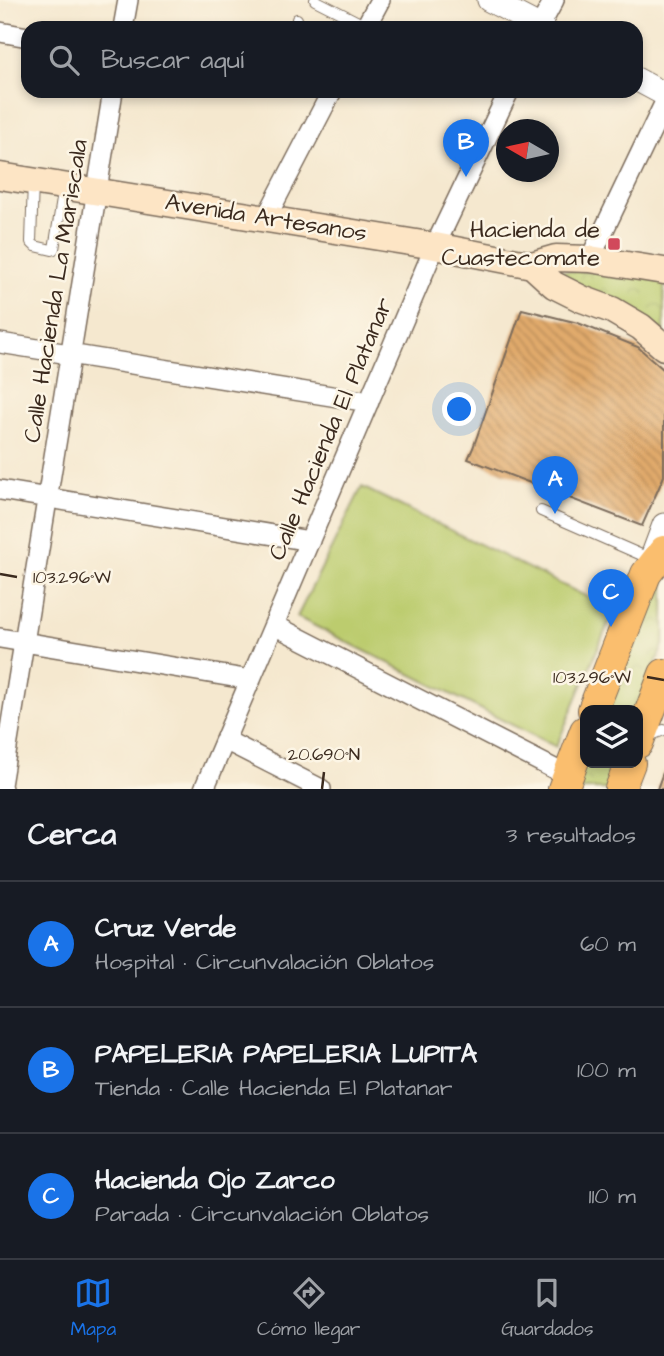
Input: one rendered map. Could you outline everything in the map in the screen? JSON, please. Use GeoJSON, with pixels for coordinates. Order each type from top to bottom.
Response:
{"type":"FeatureCollection","features":[{"type":"Feature","properties":{"kind":"main road","name":"Avenida Artesanos"},"geometry":{"type":"LineString","coordinates":[[0,176],[435,246],[532,265],[556,258],[590,259],[664,271]]}},
{"type":"Feature","properties":{"kind":"main road","name":"Avenida Artesanos"},"geometry":{"type":"LineString","coordinates":[[532,265],[554,285],[612,310],[641,327],[664,347]]}},
{"type":"Feature","properties":{"kind":"main road"},"geometry":{"type":"LineString","coordinates":[[595,705],[654,561]]}},
{"type":"Feature","properties":{"kind":"main road"},"geometry":{"type":"LineString","coordinates":[[643,744],[664,674]]}},
{"type":"Feature","properties":{"kind":"main road"},"geometry":{"type":"LineString","coordinates":[[565,782],[580,744]]}},
{"type":"Feature","properties":{"kind":"main road"},"geometry":{"type":"LineString","coordinates":[[620,789],[631,768]]}},
{"type":"Feature","properties":{"kind":"street"},"geometry":{"type":"LineString","coordinates":[[124,21],[128,0]]}},
{"type":"Feature","properties":{"kind":"street"},"geometry":{"type":"LineString","coordinates":[[369,21],[380,0]]}},
{"type":"Feature","properties":{"kind":"street"},"geometry":{"type":"LineString","coordinates":[[489,0],[529,21]]}},
{"type":"Feature","properties":{"kind":"street"},"geometry":{"type":"LineString","coordinates":[[544,21],[554,0]]}},
{"type":"Feature","properties":{"kind":"street"},"geometry":{"type":"LineString","coordinates":[[0,32],[21,36]]}},
{"type":"Feature","properties":{"kind":"street"},"geometry":{"type":"LineString","coordinates":[[643,83],[664,94]]}},
{"type":"Feature","properties":{"kind":"street","name":"Calle Hacienda La Mariscala"},"geometry":{"type":"LineString","coordinates":[[2,789],[112,98]]}},
{"type":"Feature","properties":{"kind":"street"},"geometry":{"type":"LineString","coordinates":[[266,218],[328,98]]}},
{"type":"Feature","properties":{"kind":"street","name":"Calle Hacienda El Platanar"},"geometry":{"type":"LineString","coordinates":[[204,789],[435,246],[506,98]]}},
{"type":"Feature","properties":{"kind":"street"},"geometry":{"type":"LineString","coordinates":[[590,259],[664,104]]}},
{"type":"Feature","properties":{"kind":"street"},"geometry":{"type":"LineString","coordinates":[[0,343],[369,402]]}},
{"type":"Feature","properties":{"kind":"street"},"geometry":{"type":"LineString","coordinates":[[0,490],[310,541]]}},
{"type":"Feature","properties":{"kind":"street"},"geometry":{"type":"LineString","coordinates":[[654,561],[664,526]]}},
{"type":"Feature","properties":{"kind":"street"},"geometry":{"type":"LineString","coordinates":[[274,625],[565,782]]}},
{"type":"Feature","properties":{"kind":"street"},"geometry":{"type":"LineString","coordinates":[[0,638],[251,680]]}},
{"type":"Feature","properties":{"kind":"street"},"geometry":{"type":"LineString","coordinates":[[225,740],[321,789]]}},
{"type":"Feature","properties":{"kind":"lane"},"geometry":{"type":"LineString","coordinates":[[315,0],[355,21]]}},
{"type":"Feature","properties":{"kind":"lane"},"geometry":{"type":"LineString","coordinates":[[33,181],[32,242],[35,246],[52,250],[64,186]]}},
{"type":"Feature","properties":{"kind":"lane"},"geometry":{"type":"LineString","coordinates":[[541,510],[654,561]]}},
{"type":"Feature","properties":{"kind":"green space"},"geometry":{"type":"Polygon","coordinates":[[[544,271],[597,271],[664,280],[664,332],[544,271]]]}},
{"type":"Feature","properties":{"kind":"green space"},"geometry":{"type":"Polygon","coordinates":[[[362,487],[614,610],[556,747],[297,617],[362,487]]]}},
{"type":"Feature","properties":{"kind":"green space"},"geometry":{"type":"Polygon","coordinates":[[[664,558],[664,642],[640,705],[603,705],[664,558]]]}},
{"type":"Feature","properties":{"kind":"green space"},"geometry":{"type":"Polygon","coordinates":[[[582,768],[616,768],[608,789],[568,789],[582,768]]]}},
{"type":"Feature","properties":{"kind":"building"},"geometry":{"type":"Polygon","coordinates":[[[522,309],[578,323],[638,347],[664,370],[664,476],[642,526],[468,459],[522,309]]]}},
{"type":"Feature","properties":{"kind":"building"},"geometry":{"type":"Polygon","coordinates":[[[664,770],[664,789],[657,789],[664,770]]]}},
{"type":"Feature","properties":{"kind":"place","name":"PAPELERIA PAPELERIA LUPITA"},"geometry":{"type":"Point","coordinates":[466,177]}},
{"type":"Feature","properties":{"kind":"place","name":"Hacienda de Cuastecomate"},"geometry":{"type":"Point","coordinates":[614,244]}},
{"type":"Feature","properties":{"kind":"place","name":"Cruz Verde"},"geometry":{"type":"Point","coordinates":[555,514]}},
{"type":"Feature","properties":{"kind":"place","name":"Hacienda Ojo Zarco"},"geometry":{"type":"Point","coordinates":[611,627]}}]}
